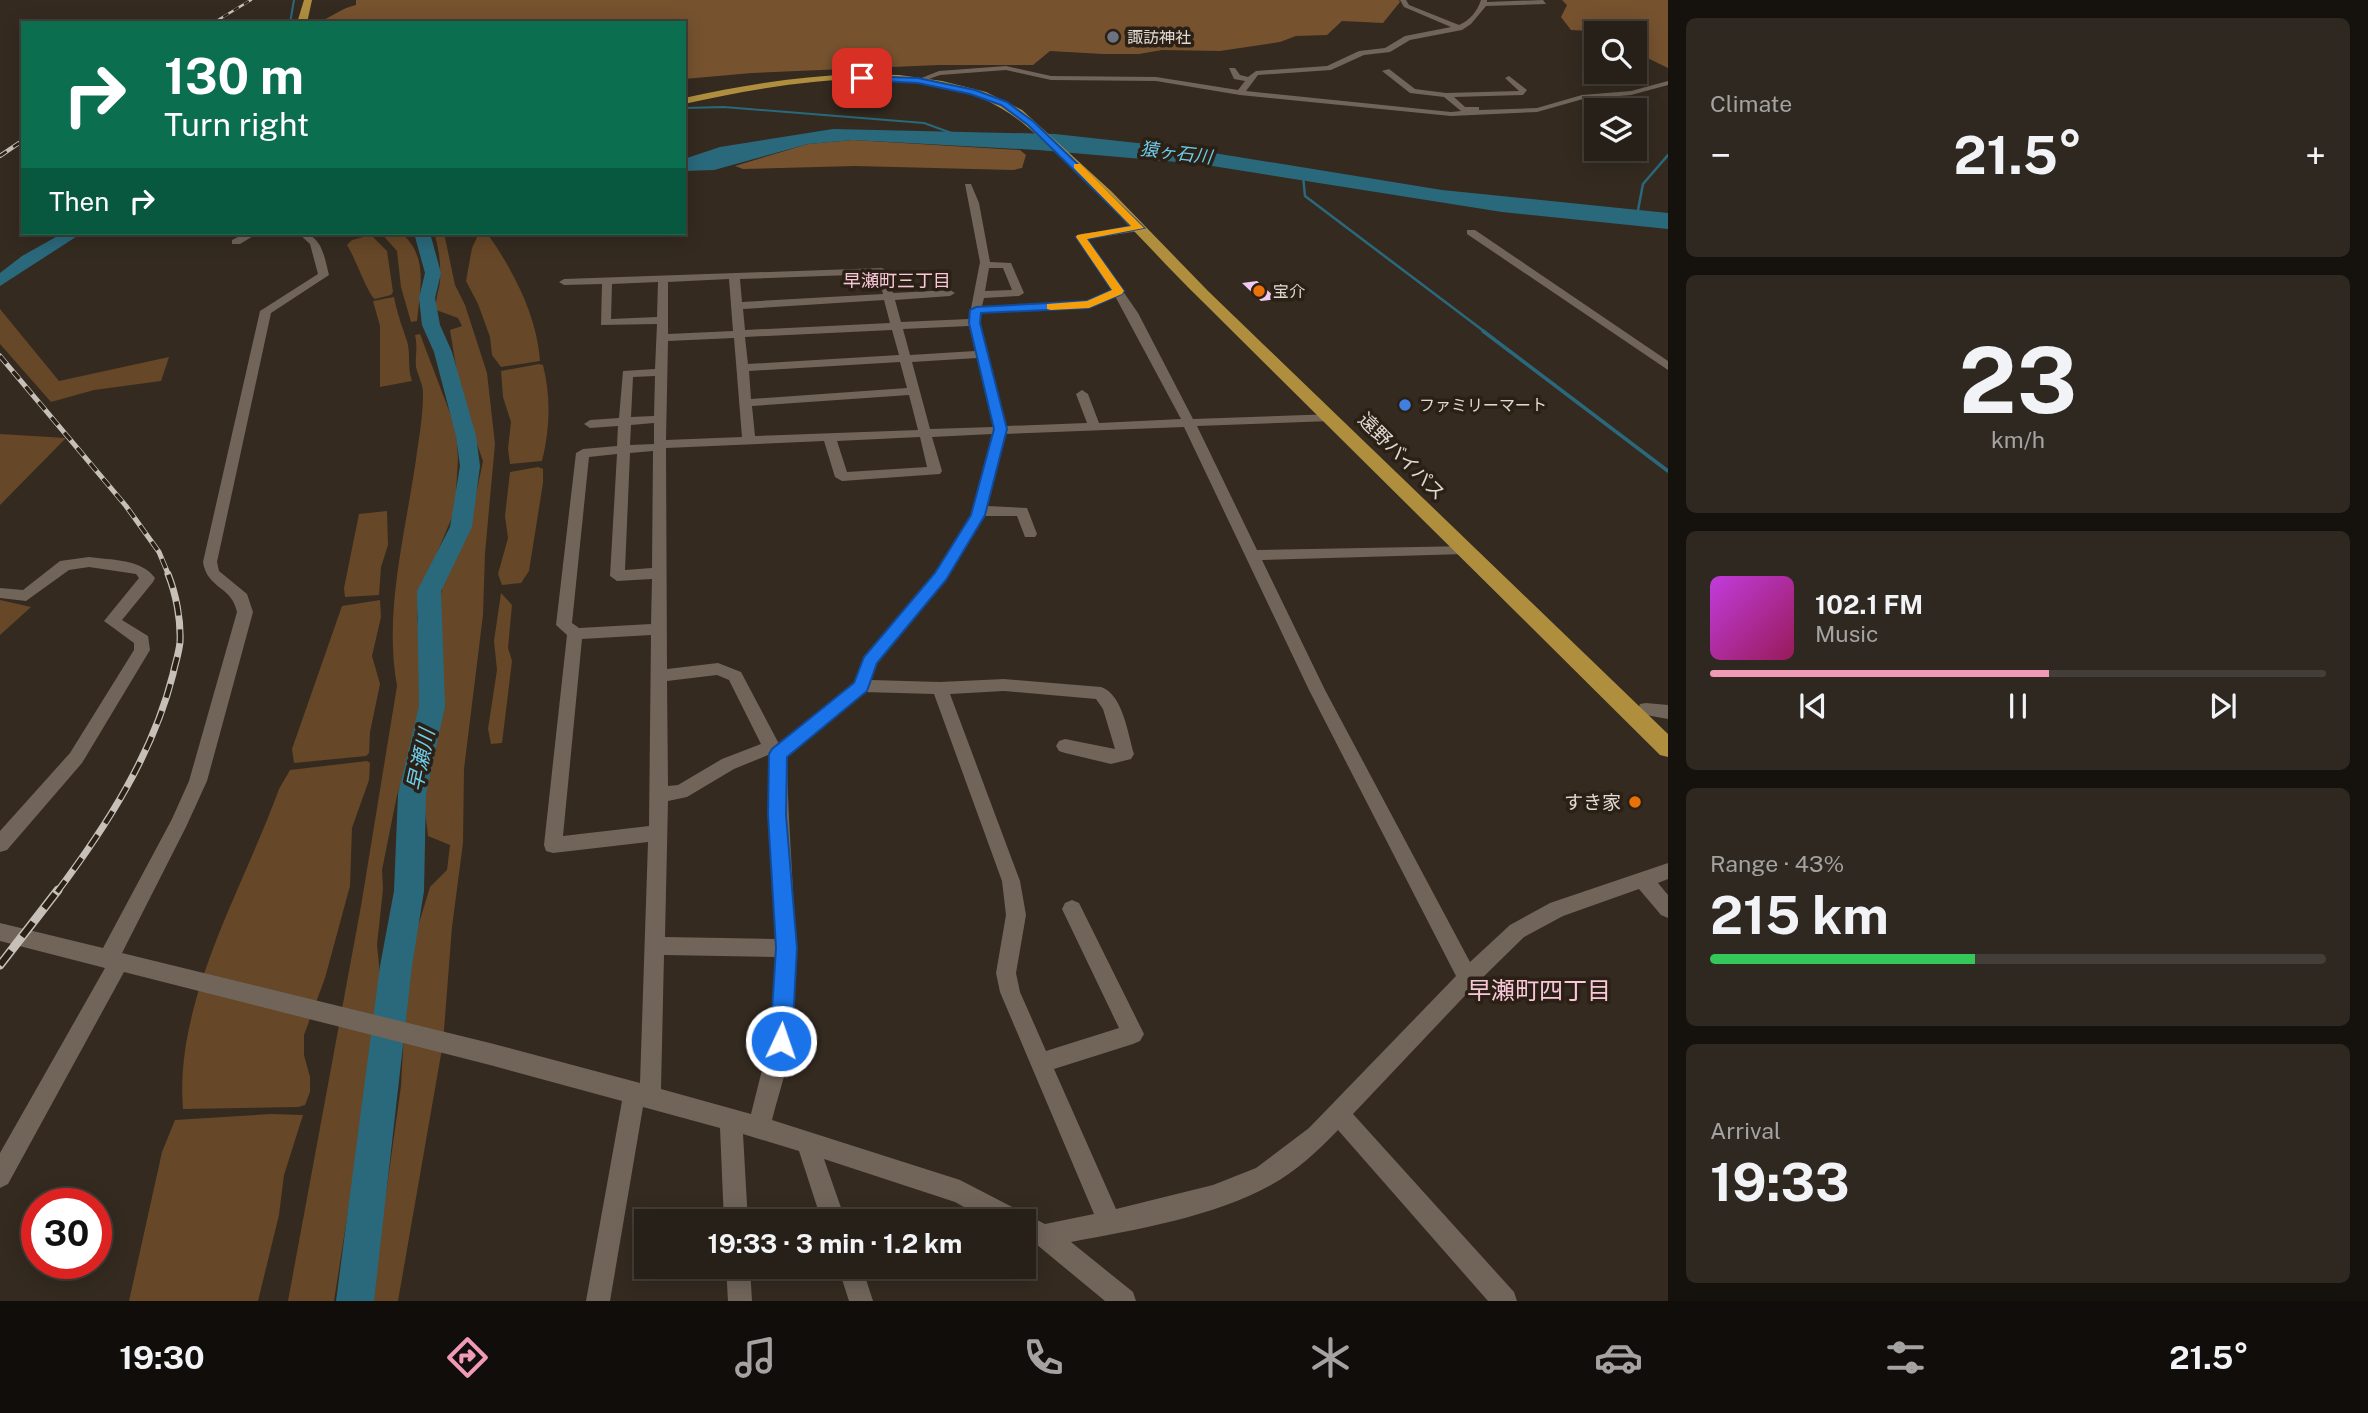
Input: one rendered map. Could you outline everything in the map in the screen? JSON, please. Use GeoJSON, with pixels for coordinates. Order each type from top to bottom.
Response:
{"type":"FeatureCollection","features":[{"type":"Feature","properties":{"kind":"highway"},"geometry":{"type":"LineString","coordinates":[[302,21],[307,0]]}},
{"type":"Feature","properties":{"kind":"highway","name":"遠野バイパス"},"geometry":{"type":"LineString","coordinates":[[686,100],[754,84],[855,78],[918,81],[972,92],[1004,104],[1035,127],[1196,274],[1657,710],[1668,729]]}},
{"type":"Feature","properties":{"kind":"highway","name":"遠野バイパス"},"geometry":{"type":"LineString","coordinates":[[1107,194],[1203,294],[1668,748]]}},
{"type":"Feature","properties":{"kind":"street"},"geometry":{"type":"LineString","coordinates":[[1403,0],[1406,6],[1459,28]]}},
{"type":"Feature","properties":{"kind":"street"},"geometry":{"type":"LineString","coordinates":[[1240,93],[1256,73],[1328,68],[1362,53],[1387,50],[1408,38],[1459,28],[1478,13],[1484,2],[1543,4],[1539,0]]}},
{"type":"Feature","properties":{"kind":"street"},"geometry":{"type":"LineString","coordinates":[[1478,13],[1489,13]]}},
{"type":"Feature","properties":{"kind":"street"},"geometry":{"type":"LineString","coordinates":[[918,81],[939,73],[1006,68],[1051,78],[1156,79],[1240,93],[1429,114],[1552,108],[1582,97],[1631,93],[1668,83]]}},
{"type":"Feature","properties":{"kind":"street"},"geometry":{"type":"LineString","coordinates":[[1232,70],[1237,77],[1249,80]]}},
{"type":"Feature","properties":{"kind":"street"},"geometry":{"type":"LineString","coordinates":[[1386,71],[1413,91],[1446,95],[1522,93],[1523,90],[1509,78]]}},
{"type":"Feature","properties":{"kind":"street"},"geometry":{"type":"LineString","coordinates":[[1446,95],[1463,109],[1496,109],[1502,112]]}},
{"type":"Feature","properties":{"kind":"street"},"geometry":{"type":"LineString","coordinates":[[659,796],[681,792],[728,764],[775,750],[861,686],[870,661],[940,576],[979,511],[1000,429],[975,316],[984,265],[974,203],[968,186]]}},
{"type":"Feature","properties":{"kind":"street"},"geometry":{"type":"LineString","coordinates":[[1139,228],[1081,237],[1118,291],[1189,423],[1317,691],[1468,978]]}},
{"type":"Feature","properties":{"kind":"street"},"geometry":{"type":"LineString","coordinates":[[1471,232],[1668,366]]}},
{"type":"Feature","properties":{"kind":"street"},"geometry":{"type":"LineString","coordinates":[[236,242],[249,235]]}},
{"type":"Feature","properties":{"kind":"street"},"geometry":{"type":"LineString","coordinates":[[0,1176],[113,961],[198,780],[244,612],[242,598],[212,573],[210,562],[265,312],[324,275],[315,243],[305,235]]}},
{"type":"Feature","properties":{"kind":"street"},"geometry":{"type":"LineString","coordinates":[[979,295],[1019,293],[1007,265],[984,265]]}},
{"type":"Feature","properties":{"kind":"street"},"geometry":{"type":"LineString","coordinates":[[564,282],[882,271],[927,432],[935,471],[842,477],[830,436]]}},
{"type":"Feature","properties":{"kind":"street"},"geometry":{"type":"LineString","coordinates":[[734,276],[749,439]]}},
{"type":"Feature","properties":{"kind":"street"},"geometry":{"type":"LineString","coordinates":[[598,1301],[642,1094],[654,946],[659,796],[663,279]]}},
{"type":"Feature","properties":{"kind":"street"},"geometry":{"type":"LineString","coordinates":[[607,281],[605,323],[661,320]]}},
{"type":"Feature","properties":{"kind":"street"},"geometry":{"type":"LineString","coordinates":[[661,338],[897,326],[1089,304],[1118,291]]}},
{"type":"Feature","properties":{"kind":"street"},"geometry":{"type":"LineString","coordinates":[[737,306],[950,293]]}},
{"type":"Feature","properties":{"kind":"street"},"geometry":{"type":"LineString","coordinates":[[743,368],[982,354]]}},
{"type":"Feature","properties":{"kind":"street"},"geometry":{"type":"LineString","coordinates":[[659,573],[617,576],[627,374],[661,372]]}},
{"type":"Feature","properties":{"kind":"street"},"geometry":{"type":"LineString","coordinates":[[746,403],[915,391]]}},
{"type":"Feature","properties":{"kind":"street"},"geometry":{"type":"LineString","coordinates":[[1082,394],[1094,426]]}},
{"type":"Feature","properties":{"kind":"street"},"geometry":{"type":"LineString","coordinates":[[659,629],[575,633],[564,625],[583,453],[749,439],[1331,417]]}},
{"type":"Feature","properties":{"kind":"street"},"geometry":{"type":"LineString","coordinates":[[590,424],[661,419]]}},
{"type":"Feature","properties":{"kind":"street"},"geometry":{"type":"LineString","coordinates":[[979,511],[1022,510],[1030,534]]}},
{"type":"Feature","properties":{"kind":"street"},"geometry":{"type":"LineString","coordinates":[[1252,555],[1465,549]]}},
{"type":"Feature","properties":{"kind":"street"},"geometry":{"type":"LineString","coordinates":[[0,593],[26,596],[65,565],[89,562],[140,570],[148,578],[112,621],[142,640],[142,650],[76,758],[0,844]]}},
{"type":"Feature","properties":{"kind":"street"},"geometry":{"type":"LineString","coordinates":[[575,633],[554,845],[658,833]]}},
{"type":"Feature","properties":{"kind":"street"},"geometry":{"type":"LineString","coordinates":[[659,676],[718,669],[735,676],[775,750],[786,948],[781,1041],[759,1127]]}},
{"type":"Feature","properties":{"kind":"street"},"geometry":{"type":"LineString","coordinates":[[861,686],[940,688],[1004,685],[1101,693],[1111,707],[1125,754],[1111,757],[1065,746]]}},
{"type":"Feature","properties":{"kind":"street"},"geometry":{"type":"LineString","coordinates":[[940,688],[1011,881],[1016,915],[1006,973],[1010,992],[1110,1223]]}},
{"type":"Feature","properties":{"kind":"street"},"geometry":{"type":"LineString","coordinates":[[1036,1231],[1110,1223],[1213,1197],[1264,1176],[1317,1136],[1468,978],[1517,931],[1557,909],[1668,871]]}},
{"type":"Feature","properties":{"kind":"street"},"geometry":{"type":"LineString","coordinates":[[1643,880],[1668,909]]}},
{"type":"Feature","properties":{"kind":"street"},"geometry":{"type":"LineString","coordinates":[[1041,1063],[1133,1034],[1072,909]]}},
{"type":"Feature","properties":{"kind":"street"},"geometry":{"type":"LineString","coordinates":[[0,932],[642,1094],[759,1127],[960,1192],[992,1209]]}},
{"type":"Feature","properties":{"kind":"street"},"geometry":{"type":"LineString","coordinates":[[654,946],[786,948]]}},
{"type":"Feature","properties":{"kind":"street"},"geometry":{"type":"LineString","coordinates":[[1338,1114],[1505,1301]]}},
{"type":"Feature","properties":{"kind":"street"},"geometry":{"type":"LineString","coordinates":[[731,1121],[735,1209]]}},
{"type":"Feature","properties":{"kind":"street"},"geometry":{"type":"LineString","coordinates":[[807,1142],[830,1209]]}},
{"type":"Feature","properties":{"kind":"street"},"geometry":{"type":"LineString","coordinates":[[1036,1233],[1124,1301]]}},
{"type":"Feature","properties":{"kind":"street"},"geometry":{"type":"LineString","coordinates":[[739,1279],[740,1301]]}},
{"type":"Feature","properties":{"kind":"street"},"geometry":{"type":"LineString","coordinates":[[854,1279],[862,1301]]}},
{"type":"Feature","properties":{"kind":"shaded area"},"geometry":{"type":"Polygon","coordinates":[[[356,0],[1400,2],[1383,23],[1342,21],[1327,35],[1296,36],[1280,42],[1220,51],[1162,50],[1139,54],[1103,54],[1050,51],[1033,65],[939,65],[752,73],[686,79],[686,21],[321,21],[356,5],[356,0]]]}},
{"type":"Feature","properties":{"kind":"shaded area"},"geometry":{"type":"Polygon","coordinates":[[[1562,0],[1668,0],[1668,68],[1647,58],[1647,21],[1584,21],[1584,31],[1571,30],[1561,17],[1567,5],[1562,0]]]}},
{"type":"Feature","properties":{"kind":"shaded area"},"geometry":{"type":"Polygon","coordinates":[[[853,140],[1020,150],[1026,155],[1022,168],[1013,170],[855,166],[743,169],[735,166],[808,144],[853,140]]]}},
{"type":"Feature","properties":{"kind":"shaded area"},"geometry":{"type":"Polygon","coordinates":[[[383,235],[403,235],[416,252],[421,274],[417,321],[411,322],[401,287],[397,251],[383,235]]]}},
{"type":"Feature","properties":{"kind":"shaded area"},"geometry":{"type":"Polygon","coordinates":[[[434,235],[444,235],[455,285],[465,305],[487,373],[495,444],[485,553],[483,615],[464,769],[463,843],[452,927],[443,1043],[398,1301],[371,1301],[401,1086],[408,959],[430,887],[447,870],[450,845],[428,836],[423,793],[439,710],[443,666],[438,617],[443,580],[469,528],[483,461],[462,403],[450,330],[462,326],[458,318],[436,310],[440,281],[434,235]]]}},
{"type":"Feature","properties":{"kind":"shaded area"},"geometry":{"type":"Polygon","coordinates":[[[478,235],[488,235],[506,262],[529,310],[540,361],[501,367],[492,355],[490,337],[466,281],[472,248],[478,235]]]}},
{"type":"Feature","properties":{"kind":"shaded area"},"geometry":{"type":"Polygon","coordinates":[[[373,237],[387,251],[393,292],[391,295],[375,299],[372,296],[347,245],[352,240],[373,237]]]}},
{"type":"Feature","properties":{"kind":"shaded area"},"geometry":{"type":"Polygon","coordinates":[[[394,297],[408,346],[412,381],[380,387],[380,326],[373,301],[394,297]]]}},
{"type":"Feature","properties":{"kind":"shaded area"},"geometry":{"type":"Polygon","coordinates":[[[0,309],[59,381],[169,357],[161,381],[94,390],[51,402],[0,344],[0,309]]]}},
{"type":"Feature","properties":{"kind":"shaded area"},"geometry":{"type":"Polygon","coordinates":[[[420,334],[456,429],[458,458],[455,510],[419,596],[417,618],[426,684],[417,740],[397,795],[382,870],[383,889],[377,945],[382,994],[334,1301],[288,1301],[361,906],[397,686],[393,628],[398,569],[422,415],[423,390],[416,367],[415,335],[420,334]]]}},
{"type":"Feature","properties":{"kind":"shaded area"},"geometry":{"type":"Polygon","coordinates":[[[543,365],[546,377],[548,401],[547,437],[542,461],[510,464],[508,449],[511,422],[503,397],[501,371],[543,365]]]}},
{"type":"Feature","properties":{"kind":"shaded area"},"geometry":{"type":"Polygon","coordinates":[[[0,434],[66,438],[0,505],[0,434]]]}},
{"type":"Feature","properties":{"kind":"shaded area"},"geometry":{"type":"Polygon","coordinates":[[[538,467],[543,469],[543,483],[529,571],[521,583],[502,585],[498,574],[508,538],[505,516],[510,472],[538,467]]]}},
{"type":"Feature","properties":{"kind":"shaded area"},"geometry":{"type":"Polygon","coordinates":[[[387,511],[388,545],[381,567],[379,595],[345,597],[344,588],[359,514],[387,511]]]}},
{"type":"Feature","properties":{"kind":"shaded area"},"geometry":{"type":"Polygon","coordinates":[[[501,593],[512,605],[508,648],[512,661],[502,743],[491,744],[488,729],[497,670],[494,641],[501,593]]]}},
{"type":"Feature","properties":{"kind":"shaded area"},"geometry":{"type":"Polygon","coordinates":[[[0,600],[31,607],[0,635],[0,600]]]}},
{"type":"Feature","properties":{"kind":"shaded area"},"geometry":{"type":"Polygon","coordinates":[[[380,600],[381,617],[372,656],[380,684],[370,732],[369,753],[366,756],[294,763],[292,749],[342,606],[380,600]]]}},
{"type":"Feature","properties":{"kind":"shaded area"},"geometry":{"type":"Polygon","coordinates":[[[367,761],[370,763],[369,780],[352,828],[350,886],[325,978],[304,1035],[304,1055],[310,1077],[310,1092],[305,1105],[183,1109],[183,1068],[189,1028],[200,987],[214,946],[279,789],[290,770],[367,761]]]}},
{"type":"Feature","properties":{"kind":"shaded area"},"geometry":{"type":"Polygon","coordinates":[[[271,1114],[303,1115],[284,1175],[279,1215],[258,1301],[129,1301],[162,1152],[175,1120],[271,1114]]]}},
{"type":"Feature","properties":{"kind":"water","name":"猿ヶ石川"},"geometry":{"type":"Polygon","coordinates":[[[833,129],[1055,134],[1183,148],[1442,190],[1668,213],[1668,229],[1502,212],[1200,164],[1038,150],[853,140],[808,144],[714,170],[686,171],[686,158],[720,147],[833,129]]]}},
{"type":"Feature","properties":{"kind":"building","name":"宝介"},"geometry":{"type":"Polygon","coordinates":[[[1257,281],[1277,299],[1261,301],[1242,283],[1257,281]]]}},
{"type":"Feature","properties":{"kind":"waterway"},"geometry":{"type":"LineString","coordinates":[[290,21],[294,0]]}},
{"type":"Feature","properties":{"kind":"waterway"},"geometry":{"type":"LineString","coordinates":[[686,108],[724,107],[924,123],[957,135]]}},
{"type":"Feature","properties":{"kind":"waterway"},"geometry":{"type":"LineString","coordinates":[[1638,210],[1643,184],[1668,155]]}},
{"type":"Feature","properties":{"kind":"waterway"},"geometry":{"type":"LineString","coordinates":[[1303,176],[1305,196],[1485,332]]}},
{"type":"Feature","properties":{"kind":"waterway"},"geometry":{"type":"LineString","coordinates":[[0,281],[28,259],[70,235]]}},
{"type":"Feature","properties":{"kind":"waterway","name":"早瀬川"},"geometry":{"type":"LineString","coordinates":[[355,1301],[396,966],[409,891],[412,794],[432,706],[429,591],[461,527],[470,466],[466,436],[443,352],[431,325],[427,298],[433,273],[423,235]]}},
{"type":"Feature","properties":{"kind":"waterway"},"geometry":{"type":"LineString","coordinates":[[1483,331],[1668,471]]}},
{"type":"Feature","properties":{"kind":"railway"},"geometry":{"type":"LineString","coordinates":[[216,21],[251,0]]}},
{"type":"Feature","properties":{"kind":"railway"},"geometry":{"type":"LineString","coordinates":[[17,145],[21,142]]}},
{"type":"Feature","properties":{"kind":"railway"},"geometry":{"type":"LineString","coordinates":[[0,156],[19,143]]}},
{"type":"Feature","properties":{"kind":"railway"},"geometry":{"type":"LineString","coordinates":[[0,356],[126,506],[159,552],[169,576]]}},
{"type":"Feature","properties":{"kind":"railway"},"geometry":{"type":"LineString","coordinates":[[57,892],[126,789],[164,704],[180,642],[177,607],[168,574]]}},
{"type":"Feature","properties":{"kind":"railway"},"geometry":{"type":"LineString","coordinates":[[0,965],[58,890]]}},
{"type":"Feature","properties":{"kind":"slow traffic"},"geometry":{"type":"LineString","coordinates":[[1051,306],[1089,304],[1118,291],[1081,237],[1139,228],[1077,166]]}},
{"type":"Feature","properties":{"kind":"place","name":"諏訪神社"},"geometry":{"type":"Point","coordinates":[1113,37]}},
{"type":"Feature","properties":{"kind":"place","name":"宝介"},"geometry":{"type":"Point","coordinates":[1259,291]}},
{"type":"Feature","properties":{"kind":"place","name":"ファミリーマート"},"geometry":{"type":"Point","coordinates":[1405,405]}},
{"type":"Feature","properties":{"kind":"place","name":"すき家"},"geometry":{"type":"Point","coordinates":[1635,802]}},
{"type":"Feature","properties":{"kind":"district","name":"早瀬町三丁目"},"geometry":{"type":"Point","coordinates":[897,281]}},
{"type":"Feature","properties":{"kind":"district","name":"早瀬町四丁目"},"geometry":{"type":"Point","coordinates":[1539,991]}},
{"type":"Feature","properties":{"kind":"route"},"geometry":{"type":"LineString","coordinates":[[781,1041],[786,948],[777,815],[778,754],[861,686],[870,661],[940,576],[978,515],[1000,429],[975,323],[976,310],[1089,304],[1118,291],[1081,237],[1139,228],[1031,123],[1004,104],[952,87],[918,81],[862,78]]}}]}
